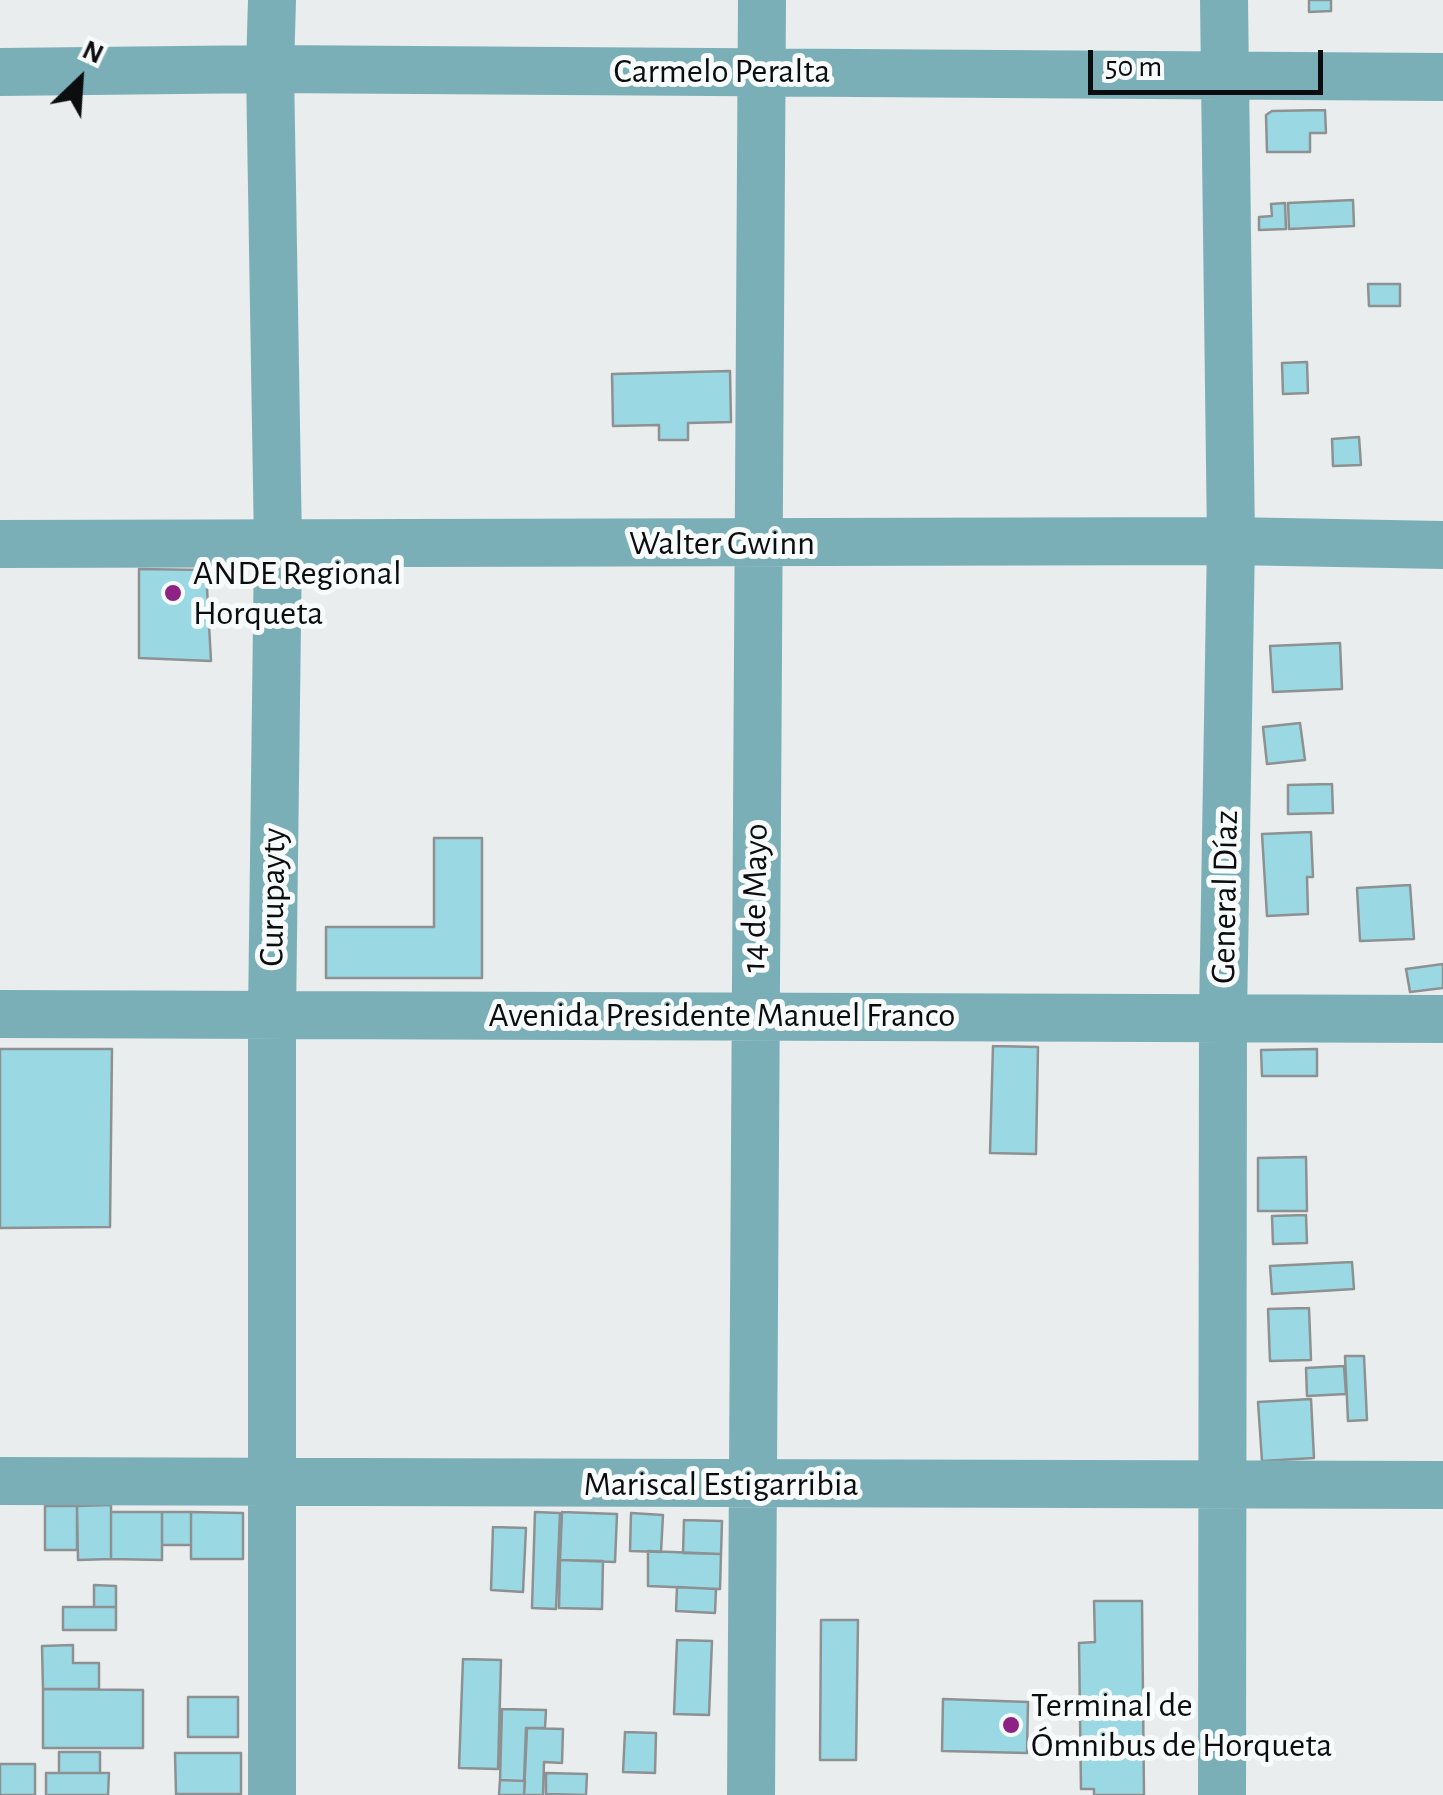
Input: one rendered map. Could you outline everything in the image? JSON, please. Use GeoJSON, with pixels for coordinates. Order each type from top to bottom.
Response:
{"type":"FeatureCollection","features":[{"type":"Feature","properties":{"kind":"street","name":"Curupayty"},"geometry":{"type":"LineString","coordinates":[[272,0],[278,545],[272,1016],[272,1795]]}},
{"type":"Feature","properties":{"kind":"street","name":"14 de Mayo"},"geometry":{"type":"LineString","coordinates":[[752,1795],[762,0]]}},
{"type":"Feature","properties":{"kind":"street","name":"General Díaz"},"geometry":{"type":"LineString","coordinates":[[1222,1795],[1223,1016],[1231,541],[1224,0]]}},
{"type":"Feature","properties":{"kind":"street","name":"Carmelo Peralta"},"geometry":{"type":"LineString","coordinates":[[0,72],[270,69],[1443,77]]}},
{"type":"Feature","properties":{"kind":"street","name":"Walter Gwinn"},"geometry":{"type":"LineString","coordinates":[[0,544],[1231,541],[1443,545]]}},
{"type":"Feature","properties":{"kind":"street","name":"Avenida Presidente Manuel Franco"},"geometry":{"type":"LineString","coordinates":[[0,1014],[1443,1019]]}},
{"type":"Feature","properties":{"kind":"street","name":"Mariscal Estigarribia"},"geometry":{"type":"LineString","coordinates":[[0,1480],[1443,1485]]}},
{"type":"Feature","properties":{"kind":"building"},"geometry":{"type":"Polygon","coordinates":[[[1309,0],[1331,0],[1331,11],[1309,12],[1309,0]]]}},
{"type":"Feature","properties":{"kind":"building"},"geometry":{"type":"Polygon","coordinates":[[[1325,110],[1326,133],[1310,133],[1310,152],[1267,152],[1266,115],[1272,111],[1325,110]]]}},
{"type":"Feature","properties":{"kind":"building"},"geometry":{"type":"Polygon","coordinates":[[[1353,200],[1354,226],[1289,229],[1288,203],[1353,200]]]}},
{"type":"Feature","properties":{"kind":"building"},"geometry":{"type":"Polygon","coordinates":[[[1285,203],[1286,229],[1259,230],[1259,217],[1272,216],[1271,204],[1285,203]]]}},
{"type":"Feature","properties":{"kind":"building"},"geometry":{"type":"Polygon","coordinates":[[[1368,284],[1400,284],[1400,306],[1369,306],[1368,284]]]}},
{"type":"Feature","properties":{"kind":"building"},"geometry":{"type":"Polygon","coordinates":[[[1307,362],[1308,393],[1283,394],[1282,363],[1307,362]]]}},
{"type":"Feature","properties":{"kind":"building"},"geometry":{"type":"Polygon","coordinates":[[[730,371],[731,422],[688,423],[688,440],[659,440],[659,425],[613,426],[612,374],[730,371]]]}},
{"type":"Feature","properties":{"kind":"building"},"geometry":{"type":"Polygon","coordinates":[[[1359,437],[1361,465],[1333,466],[1332,439],[1359,437]]]}},
{"type":"Feature","properties":{"kind":"building","name":"ANDE Regional Horqueta"},"geometry":{"type":"Polygon","coordinates":[[[139,569],[206,570],[211,661],[139,658],[139,569]]]}},
{"type":"Feature","properties":{"kind":"building"},"geometry":{"type":"Polygon","coordinates":[[[1340,643],[1342,689],[1273,692],[1270,646],[1340,643]]]}},
{"type":"Feature","properties":{"kind":"building"},"geometry":{"type":"Polygon","coordinates":[[[1300,723],[1305,760],[1267,764],[1263,727],[1300,723]]]}},
{"type":"Feature","properties":{"kind":"building"},"geometry":{"type":"Polygon","coordinates":[[[1332,784],[1333,813],[1288,814],[1288,785],[1332,784]]]}},
{"type":"Feature","properties":{"kind":"building"},"geometry":{"type":"Polygon","coordinates":[[[1311,832],[1313,877],[1307,877],[1308,914],[1267,916],[1262,834],[1311,832]]]}},
{"type":"Feature","properties":{"kind":"building"},"geometry":{"type":"Polygon","coordinates":[[[434,838],[482,838],[482,978],[326,978],[326,927],[434,927],[434,838]]]}},
{"type":"Feature","properties":{"kind":"building"},"geometry":{"type":"Polygon","coordinates":[[[1410,885],[1414,939],[1360,941],[1357,888],[1410,885]]]}},
{"type":"Feature","properties":{"kind":"building"},"geometry":{"type":"Polygon","coordinates":[[[1443,964],[1443,988],[1410,992],[1406,969],[1443,964]]]}},
{"type":"Feature","properties":{"kind":"building"},"geometry":{"type":"Polygon","coordinates":[[[993,1046],[1038,1047],[1036,1154],[990,1153],[993,1046]]]}},
{"type":"Feature","properties":{"kind":"building"},"geometry":{"type":"Polygon","coordinates":[[[0,1049],[112,1049],[110,1227],[0,1228],[0,1049]]]}},
{"type":"Feature","properties":{"kind":"building"},"geometry":{"type":"Polygon","coordinates":[[[1317,1049],[1317,1076],[1262,1076],[1261,1050],[1317,1049]]]}},
{"type":"Feature","properties":{"kind":"building"},"geometry":{"type":"Polygon","coordinates":[[[1306,1157],[1307,1211],[1258,1211],[1258,1158],[1306,1157]]]}},
{"type":"Feature","properties":{"kind":"building"},"geometry":{"type":"Polygon","coordinates":[[[1306,1215],[1307,1243],[1273,1244],[1272,1216],[1306,1215]]]}},
{"type":"Feature","properties":{"kind":"building"},"geometry":{"type":"Polygon","coordinates":[[[1352,1262],[1354,1289],[1272,1294],[1270,1266],[1352,1262]]]}},
{"type":"Feature","properties":{"kind":"building"},"geometry":{"type":"Polygon","coordinates":[[[1309,1308],[1311,1360],[1270,1361],[1268,1309],[1309,1308]]]}},
{"type":"Feature","properties":{"kind":"building"},"geometry":{"type":"Polygon","coordinates":[[[1345,1356],[1364,1356],[1367,1420],[1348,1421],[1345,1356]]]}},
{"type":"Feature","properties":{"kind":"building"},"geometry":{"type":"Polygon","coordinates":[[[1344,1366],[1346,1394],[1307,1396],[1306,1368],[1344,1366]]]}},
{"type":"Feature","properties":{"kind":"building"},"geometry":{"type":"Polygon","coordinates":[[[1311,1399],[1314,1458],[1262,1461],[1258,1402],[1311,1399]]]}},
{"type":"Feature","properties":{"kind":"building"},"geometry":{"type":"Polygon","coordinates":[[[111,1505],[111,1559],[78,1560],[77,1506],[111,1505]]]}},
{"type":"Feature","properties":{"kind":"building"},"geometry":{"type":"Polygon","coordinates":[[[45,1506],[77,1506],[77,1550],[45,1550],[45,1506]]]}},
{"type":"Feature","properties":{"kind":"building"},"geometry":{"type":"Polygon","coordinates":[[[111,1512],[162,1512],[162,1560],[111,1559],[111,1512]]]}},
{"type":"Feature","properties":{"kind":"building"},"geometry":{"type":"Polygon","coordinates":[[[162,1512],[191,1512],[191,1545],[162,1545],[162,1512]]]}},
{"type":"Feature","properties":{"kind":"building"},"geometry":{"type":"Polygon","coordinates":[[[191,1512],[243,1513],[243,1559],[191,1559],[191,1512]]]}},
{"type":"Feature","properties":{"kind":"building"},"geometry":{"type":"Polygon","coordinates":[[[535,1512],[560,1513],[556,1609],[532,1608],[535,1512]]]}},
{"type":"Feature","properties":{"kind":"building"},"geometry":{"type":"Polygon","coordinates":[[[562,1512],[617,1514],[615,1562],[560,1560],[562,1512]]]}},
{"type":"Feature","properties":{"kind":"building"},"geometry":{"type":"Polygon","coordinates":[[[631,1513],[663,1515],[661,1552],[630,1551],[631,1513]]]}},
{"type":"Feature","properties":{"kind":"building"},"geometry":{"type":"Polygon","coordinates":[[[684,1520],[722,1521],[721,1554],[683,1553],[684,1520]]]}},
{"type":"Feature","properties":{"kind":"building"},"geometry":{"type":"Polygon","coordinates":[[[493,1527],[526,1528],[523,1592],[491,1590],[493,1527]]]}},
{"type":"Feature","properties":{"kind":"building"},"geometry":{"type":"Polygon","coordinates":[[[648,1551],[721,1554],[720,1589],[648,1586],[648,1551]]]}},
{"type":"Feature","properties":{"kind":"building"},"geometry":{"type":"Polygon","coordinates":[[[560,1560],[603,1561],[602,1609],[559,1608],[560,1560]]]}},
{"type":"Feature","properties":{"kind":"building"},"geometry":{"type":"Polygon","coordinates":[[[94,1585],[116,1586],[116,1607],[94,1607],[94,1585]]]}},
{"type":"Feature","properties":{"kind":"building"},"geometry":{"type":"Polygon","coordinates":[[[677,1587],[716,1589],[715,1613],[676,1611],[677,1587]]]}},
{"type":"Feature","properties":{"kind":"building"},"geometry":{"type":"Polygon","coordinates":[[[1094,1601],[1142,1601],[1144,1795],[1094,1795],[1094,1789],[1081,1789],[1079,1643],[1095,1642],[1094,1601]]]}},
{"type":"Feature","properties":{"kind":"building"},"geometry":{"type":"Polygon","coordinates":[[[63,1607],[116,1607],[116,1630],[63,1630],[63,1607]]]}},
{"type":"Feature","properties":{"kind":"building"},"geometry":{"type":"Polygon","coordinates":[[[821,1620],[858,1620],[856,1760],[820,1760],[821,1620]]]}},
{"type":"Feature","properties":{"kind":"building"},"geometry":{"type":"Polygon","coordinates":[[[677,1640],[712,1641],[709,1715],[674,1714],[677,1640]]]}},
{"type":"Feature","properties":{"kind":"building"},"geometry":{"type":"Polygon","coordinates":[[[73,1645],[73,1663],[99,1663],[99,1689],[43,1689],[42,1646],[73,1645]]]}},
{"type":"Feature","properties":{"kind":"building"},"geometry":{"type":"Polygon","coordinates":[[[463,1659],[501,1660],[498,1769],[459,1768],[463,1659]]]}},
{"type":"Feature","properties":{"kind":"building"},"geometry":{"type":"Polygon","coordinates":[[[43,1689],[143,1690],[143,1748],[43,1748],[43,1689]]]}},
{"type":"Feature","properties":{"kind":"building"},"geometry":{"type":"Polygon","coordinates":[[[188,1697],[238,1697],[238,1737],[188,1737],[188,1697]]]}},
{"type":"Feature","properties":{"kind":"building"},"geometry":{"type":"Polygon","coordinates":[[[943,1699],[1028,1702],[1027,1753],[942,1751],[943,1699]]]}},
{"type":"Feature","properties":{"kind":"building"},"geometry":{"type":"Polygon","coordinates":[[[502,1709],[546,1710],[545,1728],[526,1728],[524,1781],[500,1780],[502,1709]]]}},
{"type":"Feature","properties":{"kind":"building"},"geometry":{"type":"Polygon","coordinates":[[[527,1728],[563,1729],[562,1763],[544,1762],[543,1795],[524,1795],[527,1728]]]}},
{"type":"Feature","properties":{"kind":"building"},"geometry":{"type":"Polygon","coordinates":[[[625,1732],[656,1733],[655,1773],[623,1772],[625,1732]]]}},
{"type":"Feature","properties":{"kind":"building"},"geometry":{"type":"Polygon","coordinates":[[[59,1752],[100,1752],[100,1773],[59,1773],[59,1752]]]}},
{"type":"Feature","properties":{"kind":"building"},"geometry":{"type":"Polygon","coordinates":[[[175,1753],[241,1753],[241,1794],[176,1794],[175,1753]]]}},
{"type":"Feature","properties":{"kind":"building"},"geometry":{"type":"Polygon","coordinates":[[[0,1764],[35,1764],[35,1795],[0,1795],[0,1764]]]}},
{"type":"Feature","properties":{"kind":"building"},"geometry":{"type":"Polygon","coordinates":[[[46,1773],[109,1773],[108,1795],[46,1795],[46,1773]]]}},
{"type":"Feature","properties":{"kind":"building"},"geometry":{"type":"Polygon","coordinates":[[[546,1773],[587,1774],[586,1795],[546,1794],[546,1773]]]}},
{"type":"Feature","properties":{"kind":"building"},"geometry":{"type":"Polygon","coordinates":[[[500,1780],[525,1781],[524,1795],[499,1795],[500,1780]]]}},
{"type":"Feature","properties":{"kind":"place","name":"ANDE Regional Horqueta"},"geometry":{"type":"Point","coordinates":[173,593]}},
{"type":"Feature","properties":{"kind":"place","name":"Terminal de Ómnibus de Horqueta"},"geometry":{"type":"Point","coordinates":[1011,1725]}}]}
